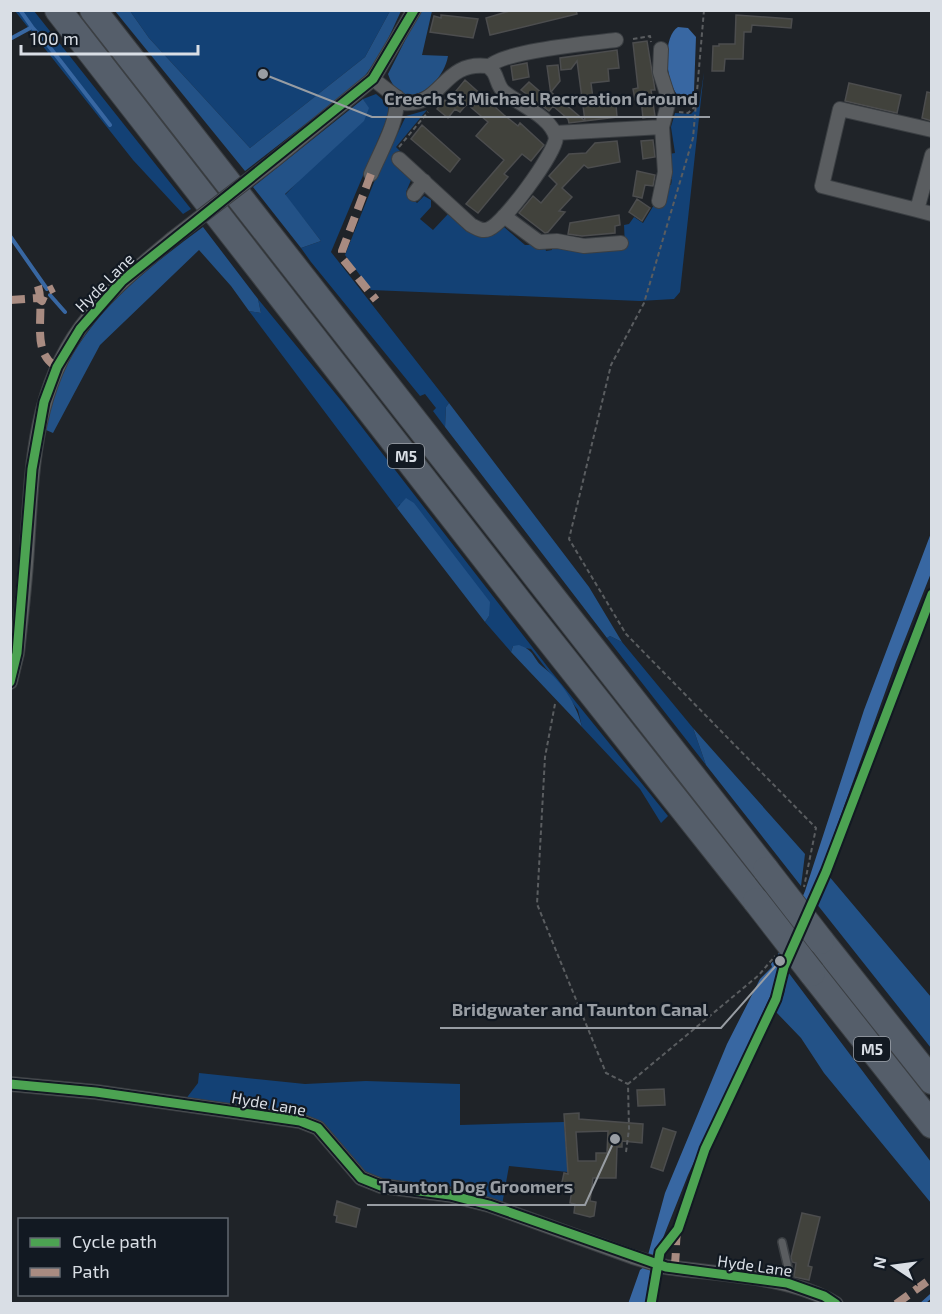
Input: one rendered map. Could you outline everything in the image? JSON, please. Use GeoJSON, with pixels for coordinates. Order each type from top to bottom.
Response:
{"type":"FeatureCollection","features":[{"type":"Feature","properties":{"kind":"highway","name":"M5"},"geometry":{"type":"LineString","coordinates":[[58,10],[516,598],[932,1125]]}},
{"type":"Feature","properties":{"kind":"highway","name":"M5"},"geometry":{"type":"LineString","coordinates":[[93,10],[932,1082]]}},
{"type":"Feature","properties":{"kind":"street","name":"Hyde Lane"},"geometry":{"type":"LineString","coordinates":[[10,682],[19,634],[34,446],[49,388],[65,352],[96,308],[122,281],[373,79],[414,10]]}},
{"type":"Feature","properties":{"kind":"street"},"geometry":{"type":"LineString","coordinates":[[489,67],[495,61],[536,51],[616,40]]}},
{"type":"Feature","properties":{"kind":"street"},"geometry":{"type":"LineString","coordinates":[[657,48],[660,72],[668,96],[662,127],[665,172],[659,201]]}},
{"type":"Feature","properties":{"kind":"street"},"geometry":{"type":"LineString","coordinates":[[373,79],[397,98],[411,104],[433,95],[457,70],[481,65],[489,67],[496,74],[503,92],[547,123],[555,133],[555,144],[551,154],[504,216],[490,229],[479,230],[399,159]]}},
{"type":"Feature","properties":{"kind":"street"},"geometry":{"type":"LineString","coordinates":[[371,174],[392,124],[397,109],[397,98]]}},
{"type":"Feature","properties":{"kind":"street"},"geometry":{"type":"LineString","coordinates":[[932,130],[840,109],[822,186],[932,214]]}},
{"type":"Feature","properties":{"kind":"street"},"geometry":{"type":"LineString","coordinates":[[555,133],[662,127]]}},
{"type":"Feature","properties":{"kind":"street"},"geometry":{"type":"LineString","coordinates":[[917,210],[932,155]]}},
{"type":"Feature","properties":{"kind":"street"},"geometry":{"type":"LineString","coordinates":[[414,194],[424,181]]}},
{"type":"Feature","properties":{"kind":"street"},"geometry":{"type":"LineString","coordinates":[[504,216],[539,242],[557,241],[584,246],[621,243]]}},
{"type":"Feature","properties":{"kind":"street","name":"Hyde Lane"},"geometry":{"type":"LineString","coordinates":[[10,1084],[96,1092],[300,1121],[318,1128],[361,1178],[381,1186],[450,1195],[489,1205],[666,1267],[787,1283],[824,1296],[836,1304]]}},
{"type":"Feature","properties":{"kind":"lane"},"geometry":{"type":"LineString","coordinates":[[782,1242],[789,1272],[787,1283]]}},
{"type":"Feature","properties":{"kind":"path"},"geometry":{"type":"LineString","coordinates":[[649,287],[693,138],[704,10]]}},
{"type":"Feature","properties":{"kind":"path"},"geometry":{"type":"LineString","coordinates":[[633,39],[650,36],[657,48]]}},
{"type":"Feature","properties":{"kind":"path"},"geometry":{"type":"LineString","coordinates":[[399,159],[405,153],[399,147],[430,109],[433,95]]}},
{"type":"Feature","properties":{"kind":"path"},"geometry":{"type":"LineString","coordinates":[[667,110],[688,113],[696,105]]}},
{"type":"Feature","properties":{"kind":"path"},"geometry":{"type":"LineString","coordinates":[[555,704],[545,757],[537,904],[606,1073],[628,1084]]}},
{"type":"Feature","properties":{"kind":"shaded area"},"geometry":{"type":"Polygon","coordinates":[[[15,11],[34,11],[191,209],[183,214],[133,160],[15,11]]]}},
{"type":"Feature","properties":{"kind":"shaded area"},"geometry":{"type":"Polygon","coordinates":[[[115,11],[130,11],[149,38],[250,148],[365,57],[390,11],[401,11],[382,52],[362,80],[245,171],[115,11]]]}},
{"type":"Feature","properties":{"kind":"shaded area"},"geometry":{"type":"Polygon","coordinates":[[[130,11],[390,11],[365,57],[250,148],[149,38],[130,11]]]}},
{"type":"Feature","properties":{"kind":"shaded area"},"geometry":{"type":"Polygon","coordinates":[[[420,11],[432,11],[422,55],[448,56],[445,67],[431,86],[412,95],[403,93],[394,87],[388,74],[420,11]]]}},
{"type":"Feature","properties":{"kind":"shaded area"},"geometry":{"type":"Polygon","coordinates":[[[678,27],[688,28],[696,37],[694,91],[684,100],[673,87],[669,76],[667,52],[669,42],[678,27]]]}},
{"type":"Feature","properties":{"kind":"shaded area"},"geometry":{"type":"Polygon","coordinates":[[[704,72],[680,292],[674,299],[640,301],[371,290],[345,255],[390,142],[394,141],[406,116],[427,110],[396,147],[401,152],[392,161],[411,180],[406,192],[417,203],[424,196],[431,200],[431,207],[420,219],[433,230],[448,214],[466,231],[504,227],[525,245],[530,245],[533,241],[545,247],[546,251],[552,250],[552,245],[625,247],[624,225],[629,224],[634,217],[643,223],[666,185],[671,185],[672,179],[667,178],[669,154],[675,153],[671,127],[675,113],[691,114],[699,106],[704,72]]]}},
{"type":"Feature","properties":{"kind":"shaded area"},"geometry":{"type":"Polygon","coordinates":[[[376,94],[388,104],[388,116],[331,252],[449,403],[446,407],[445,427],[433,411],[436,408],[425,394],[420,396],[301,248],[321,241],[285,195],[368,108],[363,99],[376,94]]]}},
{"type":"Feature","properties":{"kind":"shaded area"},"geometry":{"type":"Polygon","coordinates":[[[363,99],[369,108],[364,121],[285,194],[321,241],[301,248],[253,187],[363,99]]]}},
{"type":"Feature","properties":{"kind":"shaded area"},"geometry":{"type":"Polygon","coordinates":[[[203,227],[258,299],[261,313],[249,311],[231,286],[199,250],[100,345],[53,433],[46,430],[53,396],[70,360],[100,316],[139,278],[203,227]]]}},
{"type":"Feature","properties":{"kind":"shaded area"},"geometry":{"type":"Polygon","coordinates":[[[258,299],[344,404],[550,670],[668,816],[661,823],[640,789],[582,727],[578,710],[531,649],[513,646],[511,652],[485,622],[489,616],[400,504],[397,508],[249,311],[261,313],[258,299]]]}},
{"type":"Feature","properties":{"kind":"shaded area"},"geometry":{"type":"Polygon","coordinates":[[[449,403],[589,587],[622,642],[610,636],[607,638],[445,427],[446,407],[449,403]]]}},
{"type":"Feature","properties":{"kind":"shaded area"},"geometry":{"type":"Polygon","coordinates":[[[406,498],[414,503],[490,602],[489,616],[485,622],[397,508],[406,498]]]}},
{"type":"Feature","properties":{"kind":"shaded area"},"geometry":{"type":"Polygon","coordinates":[[[931,533],[931,573],[896,662],[811,898],[775,986],[688,1175],[659,1248],[645,1303],[628,1304],[640,1270],[645,1266],[665,1193],[727,1044],[760,979],[772,967],[771,964],[777,957],[805,891],[864,710],[931,533]]]}},
{"type":"Feature","properties":{"kind":"shaded area"},"geometry":{"type":"Polygon","coordinates":[[[610,636],[622,642],[693,728],[706,765],[607,638],[610,636]]]}},
{"type":"Feature","properties":{"kind":"shaded area"},"geometry":{"type":"Polygon","coordinates":[[[519,645],[531,652],[562,686],[580,718],[582,727],[511,652],[513,646],[519,645]]]}},
{"type":"Feature","properties":{"kind":"shaded area"},"geometry":{"type":"Polygon","coordinates":[[[693,728],[805,854],[801,886],[706,765],[693,728]]]}},
{"type":"Feature","properties":{"kind":"shaded area"},"geometry":{"type":"Polygon","coordinates":[[[828,875],[931,997],[931,1048],[816,903],[828,875]]]}},
{"type":"Feature","properties":{"kind":"shaded area"},"geometry":{"type":"Polygon","coordinates":[[[788,972],[931,1162],[931,1203],[824,1073],[801,1038],[776,1012],[784,994],[788,972]]]}},
{"type":"Feature","properties":{"kind":"shaded area"},"geometry":{"type":"Polygon","coordinates":[[[199,1073],[305,1084],[366,1081],[460,1084],[460,1125],[564,1122],[568,1172],[509,1166],[502,1205],[461,1187],[396,1184],[375,1179],[362,1172],[325,1126],[185,1100],[198,1083],[199,1073]]]}},
{"type":"Feature","properties":{"kind":"building"},"geometry":{"type":"Polygon","coordinates":[[[513,10],[576,10],[577,14],[490,35],[486,18],[513,10]]]}},
{"type":"Feature","properties":{"kind":"building"},"geometry":{"type":"Polygon","coordinates":[[[441,15],[478,19],[473,38],[430,32],[434,16],[441,18],[441,15]]]}},
{"type":"Feature","properties":{"kind":"building"},"geometry":{"type":"Polygon","coordinates":[[[736,15],[792,19],[791,28],[752,25],[751,32],[744,32],[743,59],[725,59],[724,71],[712,71],[713,46],[735,44],[736,15]]]}},
{"type":"Feature","properties":{"kind":"building"},"geometry":{"type":"Polygon","coordinates":[[[647,41],[655,90],[651,90],[655,116],[643,118],[641,99],[635,100],[633,89],[638,88],[633,43],[647,41]]]}},
{"type":"Feature","properties":{"kind":"building"},"geometry":{"type":"Polygon","coordinates":[[[617,50],[619,68],[608,69],[609,81],[591,83],[594,106],[616,104],[617,117],[585,121],[577,61],[571,69],[561,70],[560,58],[617,50]]]}},
{"type":"Feature","properties":{"kind":"building"},"geometry":{"type":"Polygon","coordinates":[[[527,63],[529,77],[513,80],[511,66],[527,63]]]}},
{"type":"Feature","properties":{"kind":"building"},"geometry":{"type":"Polygon","coordinates":[[[558,65],[560,81],[551,92],[585,121],[569,123],[568,119],[553,106],[549,111],[521,90],[529,82],[552,102],[547,66],[558,65]]]}},
{"type":"Feature","properties":{"kind":"building"},"geometry":{"type":"Polygon","coordinates":[[[465,80],[504,115],[518,126],[520,123],[544,145],[531,161],[522,154],[504,174],[508,177],[478,213],[466,204],[504,160],[476,136],[488,122],[467,104],[460,112],[455,109],[448,118],[437,109],[445,100],[447,102],[465,80]]]}},
{"type":"Feature","properties":{"kind":"building"},"geometry":{"type":"Polygon","coordinates":[[[849,83],[901,95],[897,113],[845,101],[849,83]]]}},
{"type":"Feature","properties":{"kind":"building"},"geometry":{"type":"Polygon","coordinates":[[[927,92],[932,93],[932,121],[922,118],[927,92]]]}},
{"type":"Feature","properties":{"kind":"building"},"geometry":{"type":"Polygon","coordinates":[[[422,125],[460,159],[450,172],[411,139],[422,125]]]}},
{"type":"Feature","properties":{"kind":"building"},"geometry":{"type":"Polygon","coordinates":[[[653,140],[655,157],[643,159],[641,141],[653,140]]]}},
{"type":"Feature","properties":{"kind":"building"},"geometry":{"type":"Polygon","coordinates":[[[617,141],[620,162],[588,168],[584,165],[562,188],[572,197],[559,211],[565,212],[548,232],[545,233],[519,213],[533,196],[541,203],[557,184],[549,176],[569,154],[586,153],[595,143],[617,141]]]}},
{"type":"Feature","properties":{"kind":"building"},"geometry":{"type":"Polygon","coordinates":[[[637,171],[655,175],[653,186],[645,185],[642,198],[633,196],[637,171]]]}},
{"type":"Feature","properties":{"kind":"building"},"geometry":{"type":"Polygon","coordinates":[[[637,199],[650,208],[642,221],[629,212],[637,199]]]}},
{"type":"Feature","properties":{"kind":"building"},"geometry":{"type":"Polygon","coordinates":[[[619,215],[620,225],[615,226],[615,233],[582,236],[568,234],[570,223],[619,215]]]}},
{"type":"Feature","properties":{"kind":"building"},"geometry":{"type":"Polygon","coordinates":[[[664,1089],[665,1105],[638,1106],[637,1090],[664,1089]]]}},
{"type":"Feature","properties":{"kind":"building"},"geometry":{"type":"Polygon","coordinates":[[[579,1113],[579,1119],[643,1124],[642,1143],[622,1141],[622,1147],[617,1147],[616,1178],[593,1178],[590,1201],[596,1202],[594,1216],[574,1213],[575,1204],[570,1203],[572,1189],[561,1187],[564,1173],[568,1174],[564,1114],[579,1113]],[[608,1131],[576,1132],[578,1161],[596,1161],[596,1153],[607,1153],[608,1131]]]}},
{"type":"Feature","properties":{"kind":"building"},"geometry":{"type":"Polygon","coordinates":[[[663,1128],[676,1132],[663,1171],[651,1167],[663,1128]]]}},
{"type":"Feature","properties":{"kind":"building"},"geometry":{"type":"Polygon","coordinates":[[[337,1201],[360,1209],[356,1227],[336,1222],[337,1216],[334,1215],[337,1201]]]}},
{"type":"Feature","properties":{"kind":"building"},"geometry":{"type":"Polygon","coordinates":[[[802,1213],[820,1217],[808,1266],[812,1267],[809,1280],[794,1277],[796,1263],[792,1262],[791,1257],[802,1213]]]}},
{"type":"Feature","properties":{"kind":"waterway"},"geometry":{"type":"LineString","coordinates":[[20,10],[32,27]]}},
{"type":"Feature","properties":{"kind":"waterway"},"geometry":{"type":"LineString","coordinates":[[10,39],[32,27],[48,45],[53,38]]}},
{"type":"Feature","properties":{"kind":"waterway"},"geometry":{"type":"LineString","coordinates":[[48,45],[110,125]]}},
{"type":"Feature","properties":{"kind":"waterway"},"geometry":{"type":"LineString","coordinates":[[10,236],[47,289]]}},
{"type":"Feature","properties":{"kind":"waterway"},"geometry":{"type":"LineString","coordinates":[[50,295],[65,312]]}},
{"type":"Feature","properties":{"kind":"waterway"},"geometry":{"type":"LineString","coordinates":[[922,1304],[932,1295]]}},
{"type":"Feature","properties":{"kind":"marked path"},"geometry":{"type":"LineString","coordinates":[[371,174],[342,251],[342,258],[376,300]]}},
{"type":"Feature","properties":{"kind":"marked path"},"geometry":{"type":"LineString","coordinates":[[38,286],[43,352],[48,360],[57,367]]}},
{"type":"Feature","properties":{"kind":"marked path"},"geometry":{"type":"LineString","coordinates":[[10,300],[38,298],[42,301],[46,292],[54,288]]}},
{"type":"Feature","properties":{"kind":"marked path"},"geometry":{"type":"LineString","coordinates":[[674,1268],[677,1233]]}},
{"type":"Feature","properties":{"kind":"marked path"},"geometry":{"type":"LineString","coordinates":[[896,1304],[932,1278]]}},
{"type":"Feature","properties":{"kind":"cycle path"},"geometry":{"type":"LineString","coordinates":[[10,682],[17,653],[32,469],[44,402],[57,367],[80,329],[122,281],[373,79],[414,10]]}},
{"type":"Feature","properties":{"kind":"cycle path"},"geometry":{"type":"LineString","coordinates":[[651,1304],[660,1252],[678,1229],[705,1149],[776,999],[784,967],[826,872],[932,594]]}},
{"type":"Feature","properties":{"kind":"cycle path"},"geometry":{"type":"LineString","coordinates":[[10,1084],[96,1092],[300,1121],[318,1128],[361,1178],[381,1186],[450,1195],[489,1205],[666,1267],[787,1283],[824,1296],[836,1304]]}},
{"type":"Feature","properties":{"kind":"place","name":"Creech St Michael Recreation Ground"},"geometry":{"type":"Point","coordinates":[263,74]}},
{"type":"Feature","properties":{"kind":"place","name":"Bridgwater and Taunton Canal"},"geometry":{"type":"Point","coordinates":[780,961]}},
{"type":"Feature","properties":{"kind":"place","name":"Taunton Dog Groomers"},"geometry":{"type":"Point","coordinates":[615,1139]}}]}
